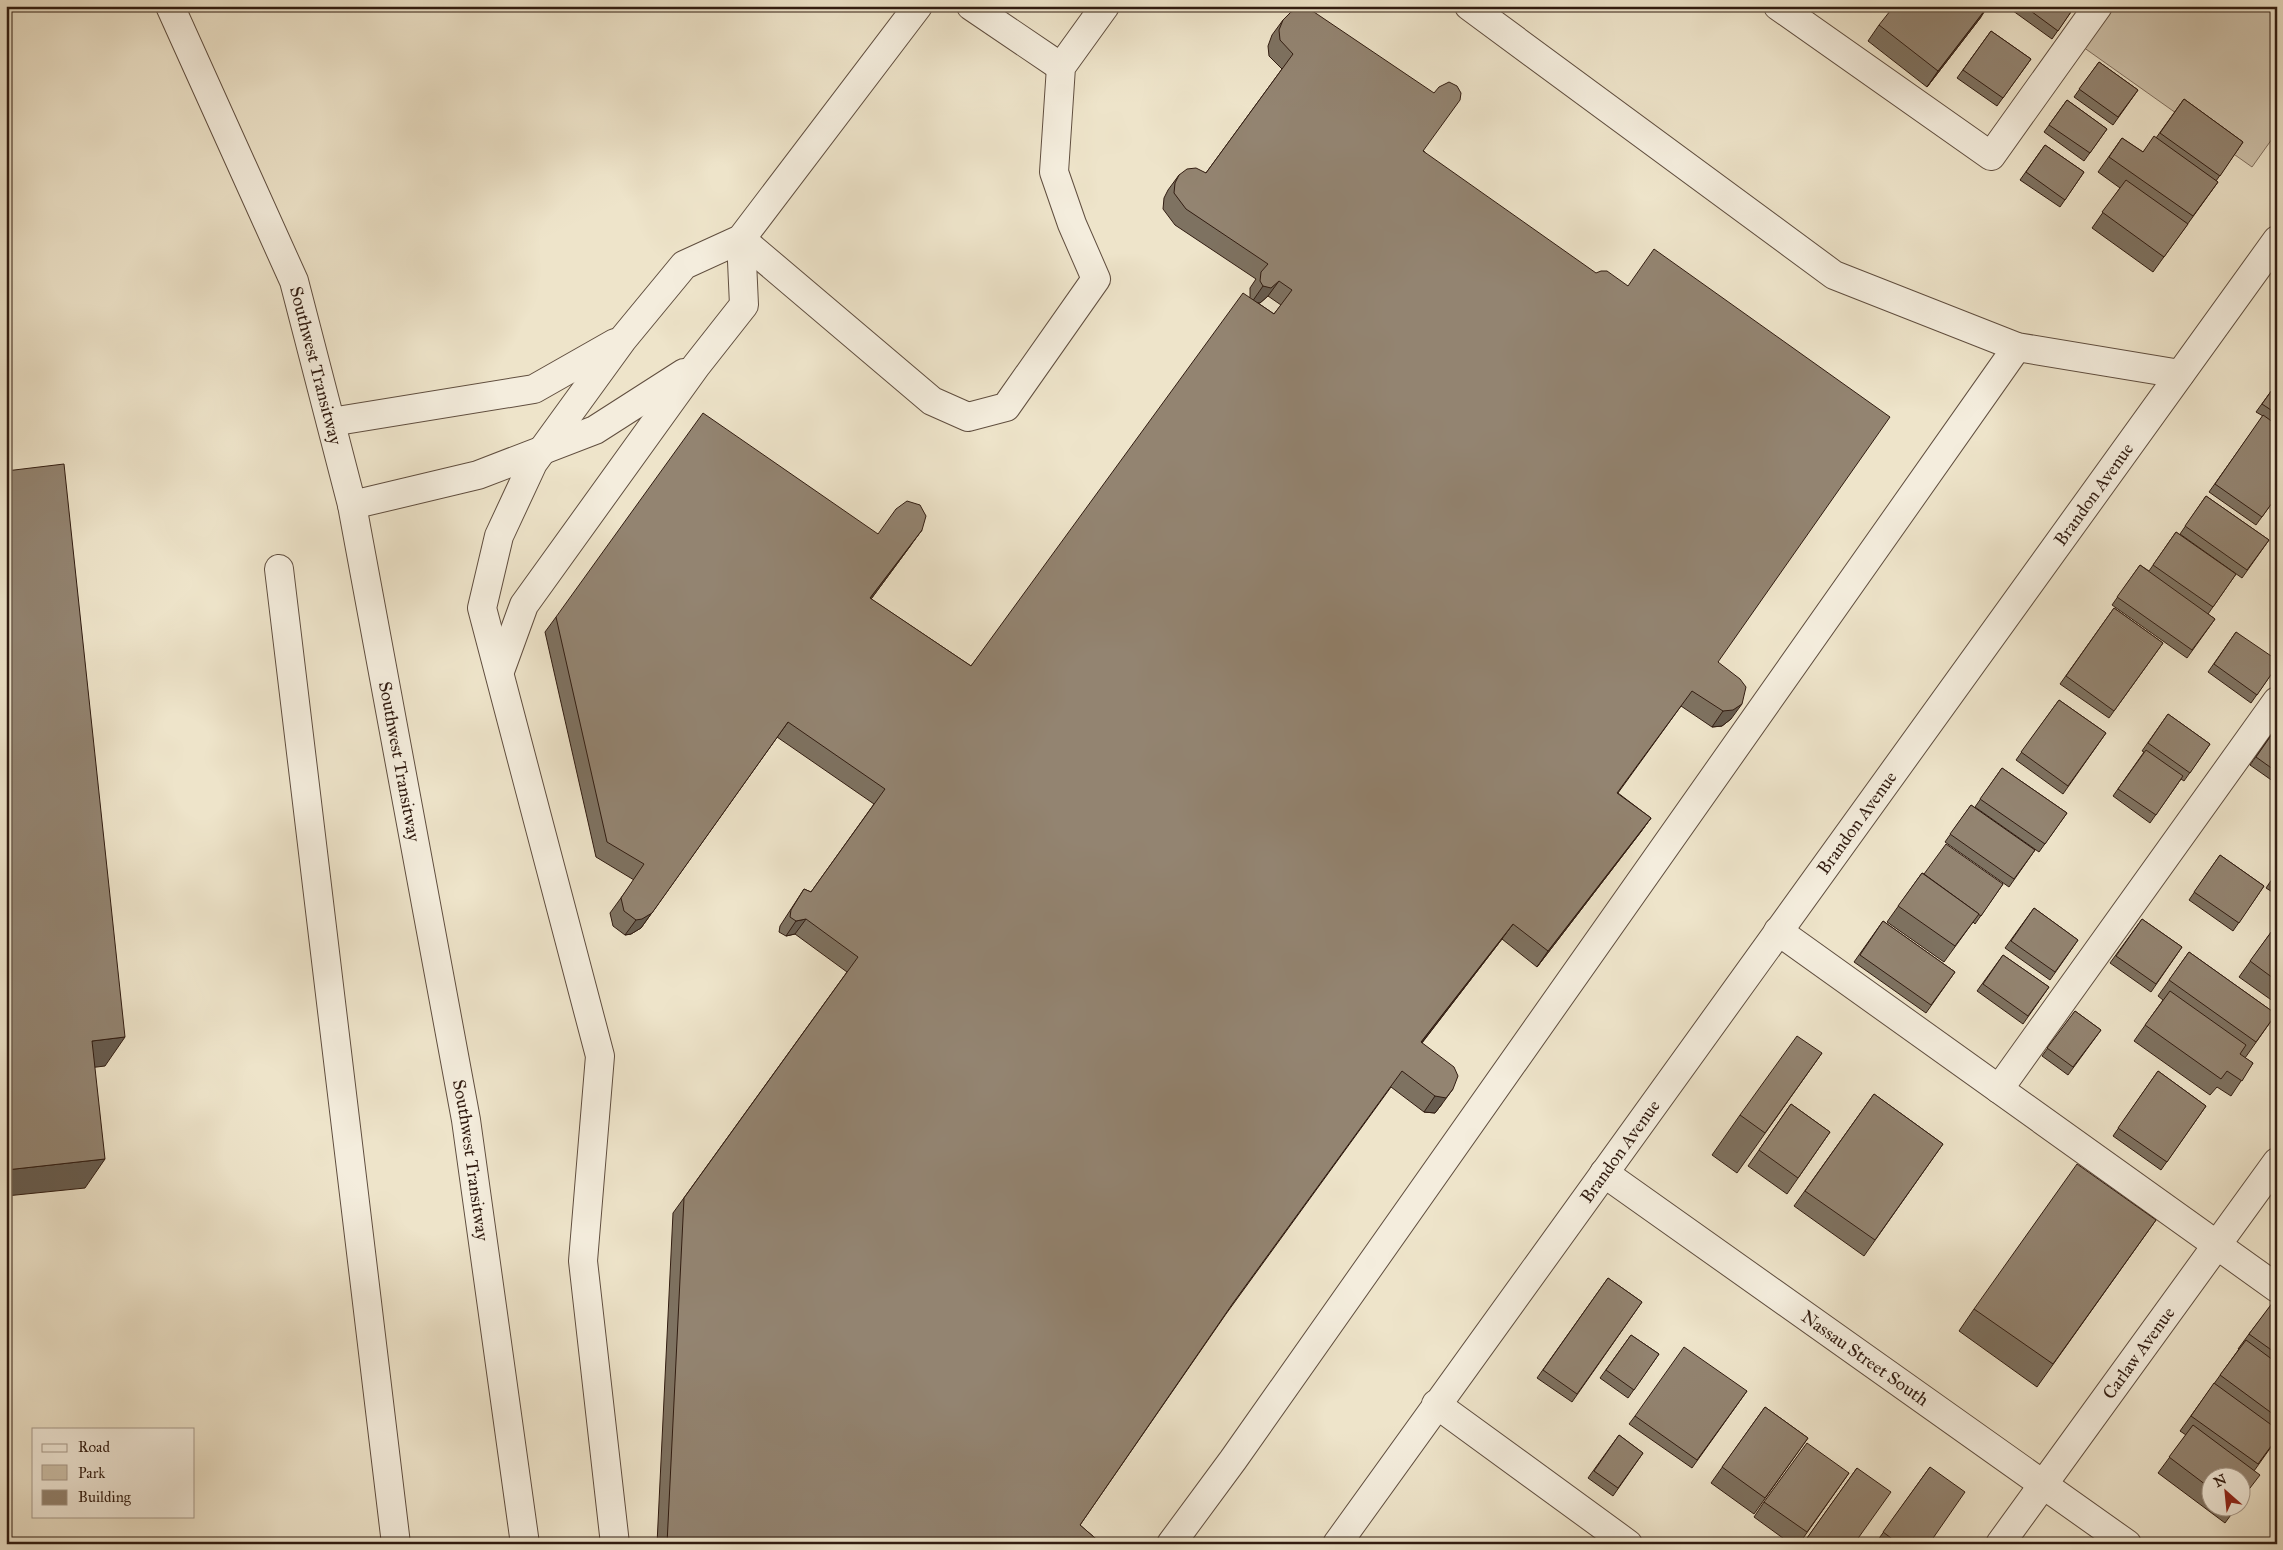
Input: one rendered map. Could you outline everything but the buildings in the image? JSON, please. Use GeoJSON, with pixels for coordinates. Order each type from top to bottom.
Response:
{"type":"FeatureCollection","features":[{"type":"Feature","properties":{"kind":"street","name":"Southwest Transitway"},"geometry":{"type":"LineString","coordinates":[[170,6],[294,281],[352,505],[466,1120],[525,1544]]}},
{"type":"Feature","properties":{"kind":"street"},"geometry":{"type":"LineString","coordinates":[[615,1544],[583,1261],[600,1056],[482,608],[499,536],[533,463],[622,339],[684,265],[741,238],[918,6]]}},
{"type":"Feature","properties":{"kind":"street"},"geometry":{"type":"LineString","coordinates":[[972,6],[1061,67]]}},
{"type":"Feature","properties":{"kind":"street"},"geometry":{"type":"LineString","coordinates":[[741,238],[932,401],[968,417],[1006,407],[1096,279],[1072,224],[1054,172],[1061,67],[1104,6]]}},
{"type":"Feature","properties":{"kind":"street"},"geometry":{"type":"LineString","coordinates":[[1468,6],[1834,275],[2017,347],[2180,374]]}},
{"type":"Feature","properties":{"kind":"street"},"geometry":{"type":"LineString","coordinates":[[1778,6],[1991,156],[2098,6]]}},
{"type":"Feature","properties":{"kind":"street"},"geometry":{"type":"LineString","coordinates":[[500,671],[524,605],[696,366],[744,305],[741,238]]}},
{"type":"Feature","properties":{"kind":"street","name":"Brandon Avenue"},"geometry":{"type":"LineString","coordinates":[[1337,1544],[1436,1404],[2277,240]]}},
{"type":"Feature","properties":{"kind":"street"},"geometry":{"type":"LineString","coordinates":[[331,422],[534,389],[622,339]]}},
{"type":"Feature","properties":{"kind":"street"},"geometry":{"type":"LineString","coordinates":[[1171,1544],[1233,1460],[2017,347]]}},
{"type":"Feature","properties":{"kind":"street"},"geometry":{"type":"LineString","coordinates":[[352,505],[478,475],[595,430],[696,366]]}},
{"type":"Feature","properties":{"kind":"street"},"geometry":{"type":"LineString","coordinates":[[279,569],[396,1544]]}},
{"type":"Feature","properties":{"kind":"street"},"geometry":{"type":"LineString","coordinates":[[1999,1089],[2277,702]]}},
{"type":"Feature","properties":{"kind":"street"},"geometry":{"type":"LineString","coordinates":[[1778,931],[2277,1288]]}},
{"type":"Feature","properties":{"kind":"street","name":"Carlaw Avenue"},"geometry":{"type":"LineString","coordinates":[[2000,1544],[2277,1162]]}},
{"type":"Feature","properties":{"kind":"street","name":"Nassau Street South"},"geometry":{"type":"LineString","coordinates":[[1604,1173],[2127,1544]]}},
{"type":"Feature","properties":{"kind":"street"},"geometry":{"type":"LineString","coordinates":[[1436,1404],[1628,1544]]}},
{"type":"Feature","properties":{"kind":"green space"},"geometry":{"type":"Polygon","coordinates":[[[2112,6],[2270,6],[2277,11],[2277,132],[2252,167],[2083,47],[2112,6]]]}}]}
